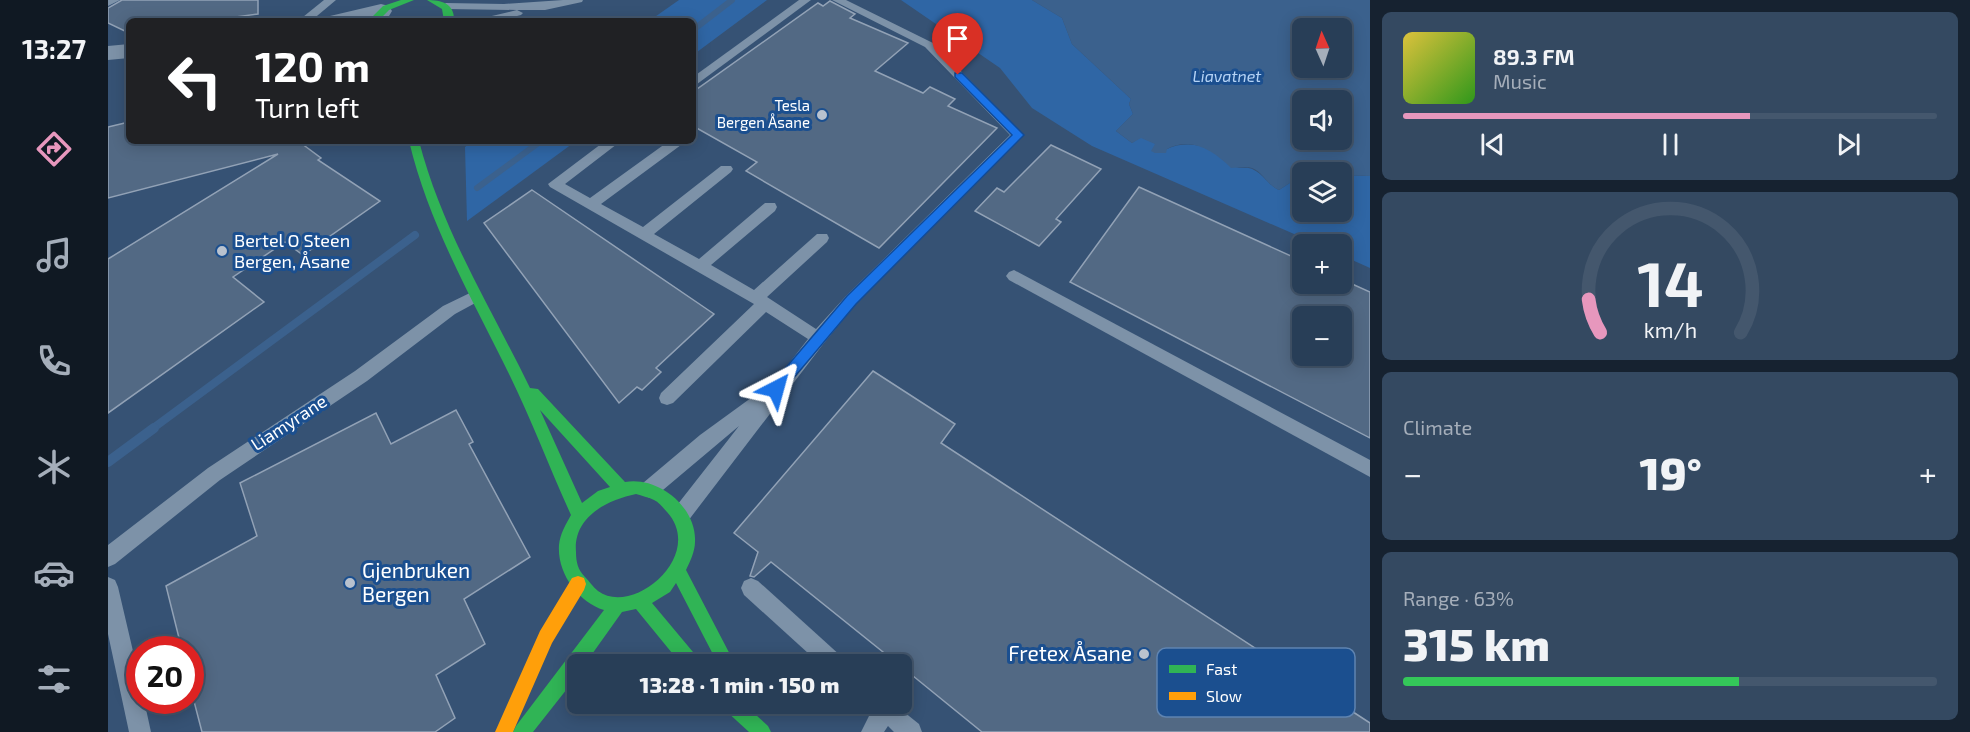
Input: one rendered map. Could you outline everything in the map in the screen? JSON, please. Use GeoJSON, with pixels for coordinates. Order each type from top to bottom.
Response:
{"type":"FeatureCollection","features":[{"type":"Feature","properties":{"kind":"main road"},"geometry":{"type":"LineString","coordinates":[[385,9],[410,0]]}},
{"type":"Feature","properties":{"kind":"main road"},"geometry":{"type":"LineString","coordinates":[[436,2],[450,11],[449,18]]}},
{"type":"Feature","properties":{"kind":"main road"},"geometry":{"type":"LineString","coordinates":[[415,144],[430,195],[474,297],[517,376],[579,514]]}},
{"type":"Feature","properties":{"kind":"main road"},"geometry":{"type":"LineString","coordinates":[[517,376],[621,488]]}},
{"type":"Feature","properties":{"kind":"main road"},"geometry":{"type":"LineString","coordinates":[[621,488],[650,489],[668,499],[681,515],[688,543],[679,572],[663,590],[641,602],[617,605],[595,598],[578,584],[568,564],[567,549],[572,528],[579,514],[596,498],[621,488]]}},
{"type":"Feature","properties":{"kind":"main road"},"geometry":{"type":"LineString","coordinates":[[679,572],[723,654]]}},
{"type":"Feature","properties":{"kind":"main road"},"geometry":{"type":"LineString","coordinates":[[504,732],[537,656],[562,606],[578,584]]}},
{"type":"Feature","properties":{"kind":"main road"},"geometry":{"type":"LineString","coordinates":[[641,602],[684,654]]}},
{"type":"Feature","properties":{"kind":"main road"},"geometry":{"type":"LineString","coordinates":[[522,732],[595,638],[617,605]]}},
{"type":"Feature","properties":{"kind":"main road"},"geometry":{"type":"LineString","coordinates":[[741,714],[762,732]]}},
{"type":"Feature","properties":{"kind":"main road"},"geometry":{"type":"LineString","coordinates":[[758,714],[769,732]]}},
{"type":"Feature","properties":{"kind":"street"},"geometry":{"type":"LineString","coordinates":[[350,18],[385,9]]}},
{"type":"Feature","properties":{"kind":"street"},"geometry":{"type":"LineString","coordinates":[[108,53],[126,51]]}},
{"type":"Feature","properties":{"kind":"lane"},"geometry":{"type":"LineString","coordinates":[[308,18],[331,0]]}},
{"type":"Feature","properties":{"kind":"lane"},"geometry":{"type":"LineString","coordinates":[[496,18],[578,0]]}},
{"type":"Feature","properties":{"kind":"lane"},"geometry":{"type":"LineString","coordinates":[[696,81],[806,0]]}},
{"type":"Feature","properties":{"kind":"lane"},"geometry":{"type":"LineString","coordinates":[[681,515],[776,389],[851,300],[1018,135],[929,45],[837,0]]}},
{"type":"Feature","properties":{"kind":"lane"},"geometry":{"type":"LineString","coordinates":[[436,2],[504,7],[554,5]]}},
{"type":"Feature","properties":{"kind":"lane"},"geometry":{"type":"LineString","coordinates":[[610,144],[555,184],[760,300],[818,338]]}},
{"type":"Feature","properties":{"kind":"lane"},"geometry":{"type":"LineString","coordinates":[[591,204],[673,144]]}},
{"type":"Feature","properties":{"kind":"lane"},"geometry":{"type":"LineString","coordinates":[[644,234],[726,169]]}},
{"type":"Feature","properties":{"kind":"lane"},"geometry":{"type":"LineString","coordinates":[[700,266],[770,207]]}},
{"type":"Feature","properties":{"kind":"lane"},"geometry":{"type":"LineString","coordinates":[[668,398],[822,238]]}},
{"type":"Feature","properties":{"kind":"lane"},"geometry":{"type":"LineString","coordinates":[[1014,276],[1370,469]]}},
{"type":"Feature","properties":{"kind":"lane","name":"Liamyrane"},"geometry":{"type":"LineString","coordinates":[[108,557],[195,487],[361,376],[448,310],[474,297]]}},
{"type":"Feature","properties":{"kind":"lane"},"geometry":{"type":"LineString","coordinates":[[650,489],[706,441],[776,389]]}},
{"type":"Feature","properties":{"kind":"lane"},"geometry":{"type":"LineString","coordinates":[[108,586],[140,732]]}},
{"type":"Feature","properties":{"kind":"lane"},"geometry":{"type":"LineString","coordinates":[[751,588],[824,654]]}},
{"type":"Feature","properties":{"kind":"lane"},"geometry":{"type":"LineString","coordinates":[[872,732],[879,714]]}},
{"type":"Feature","properties":{"kind":"lane"},"geometry":{"type":"LineString","coordinates":[[890,714],[911,732]]}},
{"type":"Feature","properties":{"kind":"shaded area"},"geometry":{"type":"Polygon","coordinates":[[[679,0],[767,0],[696,53],[696,18],[653,18],[679,0]]]}},
{"type":"Feature","properties":{"kind":"shaded area"},"geometry":{"type":"Polygon","coordinates":[[[901,0],[1032,0],[1062,18],[1072,44],[1131,99],[1129,104],[1133,114],[1116,131],[1132,143],[1141,137],[1167,149],[1180,145],[1202,146],[1215,152],[1231,165],[1254,170],[1279,190],[1292,182],[1292,222],[1352,222],[1352,175],[1370,176],[1370,268],[1352,260],[1352,234],[1294,234],[1092,146],[1032,108],[1000,68],[901,0]]]}},
{"type":"Feature","properties":{"kind":"shaded area"},"geometry":{"type":"Polygon","coordinates":[[[469,144],[572,144],[467,221],[465,147],[469,144]]]}},
{"type":"Feature","properties":{"kind":"water","name":"Liavatnet"},"geometry":{"type":"Polygon","coordinates":[[[1032,0],[1370,0],[1370,176],[1352,175],[1352,162],[1292,162],[1292,182],[1279,190],[1256,170],[1247,167],[1231,168],[1202,147],[1176,145],[1167,149],[1166,153],[1155,153],[1151,151],[1155,144],[1141,138],[1132,143],[1116,131],[1133,114],[1129,104],[1131,99],[1072,44],[1062,18],[1032,0]]]}},
{"type":"Feature","properties":{"kind":"building"},"geometry":{"type":"Polygon","coordinates":[[[122,0],[258,0],[258,14],[228,18],[126,18],[126,32],[108,23],[108,8],[122,0]]]}},
{"type":"Feature","properties":{"kind":"building"},"geometry":{"type":"Polygon","coordinates":[[[830,1],[855,14],[850,18],[908,43],[875,71],[923,93],[930,87],[955,99],[948,106],[997,128],[879,248],[746,171],[757,162],[696,128],[696,90],[818,3],[823,6],[830,1]]]}},
{"type":"Feature","properties":{"kind":"building"},"geometry":{"type":"Polygon","coordinates":[[[126,123],[126,144],[302,144],[321,158],[318,160],[380,201],[303,255],[285,242],[233,277],[264,302],[108,413],[108,259],[278,154],[108,198],[108,127],[126,123]]]}},
{"type":"Feature","properties":{"kind":"building"},"geometry":{"type":"Polygon","coordinates":[[[1051,145],[1101,169],[1056,219],[1061,222],[1039,246],[975,211],[997,188],[1004,192],[1051,145]]]}},
{"type":"Feature","properties":{"kind":"building"},"geometry":{"type":"Polygon","coordinates":[[[1139,187],[1292,256],[1292,294],[1352,294],[1352,284],[1370,292],[1370,438],[1070,282],[1139,187]]]}},
{"type":"Feature","properties":{"kind":"building"},"geometry":{"type":"Polygon","coordinates":[[[532,190],[714,314],[656,368],[661,372],[642,390],[637,387],[619,403],[484,223],[532,190]]]}},
{"type":"Feature","properties":{"kind":"building"},"geometry":{"type":"Polygon","coordinates":[[[873,371],[955,424],[941,443],[1255,648],[1157,648],[1157,717],[1355,717],[1355,713],[1370,723],[1370,732],[982,732],[912,675],[912,654],[886,654],[771,562],[754,577],[750,576],[758,552],[734,533],[873,371]]]}},
{"type":"Feature","properties":{"kind":"building"},"geometry":{"type":"Polygon","coordinates":[[[456,410],[473,442],[469,444],[530,557],[464,599],[485,644],[436,675],[455,718],[435,732],[202,732],[197,714],[204,714],[204,636],[178,636],[166,586],[257,536],[240,483],[376,413],[391,444],[456,410]]]}},
{"type":"Feature","properties":{"kind":"waterway"},"geometry":{"type":"LineString","coordinates":[[696,28],[732,0]]}},
{"type":"Feature","properties":{"kind":"waterway"},"geometry":{"type":"LineString","coordinates":[[477,188],[537,144]]}},
{"type":"Feature","properties":{"kind":"waterway"},"geometry":{"type":"LineString","coordinates":[[152,429],[415,235]]}},
{"type":"Feature","properties":{"kind":"waterway"},"geometry":{"type":"LineString","coordinates":[[108,462],[154,428]]}},
{"type":"Feature","properties":{"kind":"traffic: fast"},"geometry":{"type":"LineString","coordinates":[[376,18],[386,8],[410,0]]}},
{"type":"Feature","properties":{"kind":"traffic: fast"},"geometry":{"type":"LineString","coordinates":[[431,0],[448,9],[450,18]]}},
{"type":"Feature","properties":{"kind":"traffic: fast"},"geometry":{"type":"LineString","coordinates":[[415,144],[422,172],[444,232],[517,376],[579,514]]}},
{"type":"Feature","properties":{"kind":"traffic: fast"},"geometry":{"type":"LineString","coordinates":[[533,393],[621,488]]}},
{"type":"Feature","properties":{"kind":"traffic: fast"},"geometry":{"type":"LineString","coordinates":[[636,487],[662,496],[682,518],[687,542],[680,566],[664,586],[642,600],[618,605],[594,599],[575,578],[568,561],[567,545],[571,530],[579,516],[590,505],[619,490],[636,487]]}},
{"type":"Feature","properties":{"kind":"traffic: fast"},"geometry":{"type":"LineString","coordinates":[[679,572],[722,654]]}},
{"type":"Feature","properties":{"kind":"traffic: fast"},"geometry":{"type":"LineString","coordinates":[[641,602],[684,654]]}},
{"type":"Feature","properties":{"kind":"traffic: fast"},"geometry":{"type":"LineString","coordinates":[[522,732],[595,638],[617,605]]}},
{"type":"Feature","properties":{"kind":"traffic: fast"},"geometry":{"type":"LineString","coordinates":[[742,714],[762,732]]}},
{"type":"Feature","properties":{"kind":"traffic: slow"},"geometry":{"type":"LineString","coordinates":[[504,732],[546,637],[578,584]]}},
{"type":"Feature","properties":{"kind":"place","name":"Tesla Bergen Åsane"},"geometry":{"type":"Point","coordinates":[822,115]}},
{"type":"Feature","properties":{"kind":"place","name":"Bertel O Steen Bergen, Åsane"},"geometry":{"type":"Point","coordinates":[222,251]}},
{"type":"Feature","properties":{"kind":"place","name":"Gjenbruken Bergen"},"geometry":{"type":"Point","coordinates":[350,583]}},
{"type":"Feature","properties":{"kind":"place","name":"Fretex Åsane"},"geometry":{"type":"Point","coordinates":[1144,654]}},
{"type":"Feature","properties":{"kind":"route"},"geometry":{"type":"LineString","coordinates":[[776,389],[851,300],[1018,135],[958,75]]}}]}
